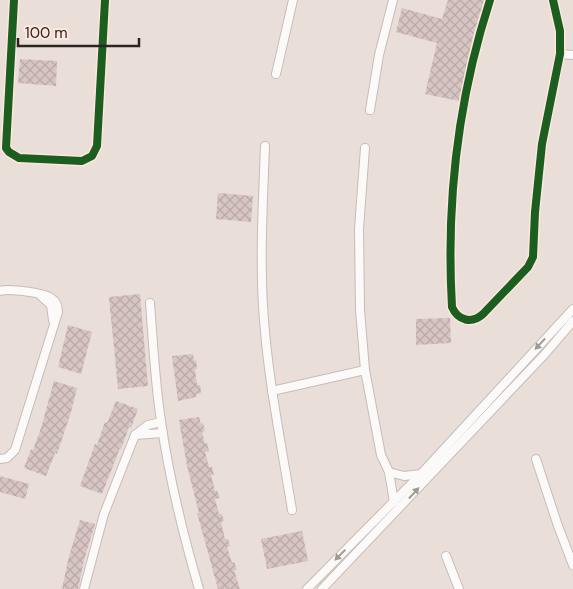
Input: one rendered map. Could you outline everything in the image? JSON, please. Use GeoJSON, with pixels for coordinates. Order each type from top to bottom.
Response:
{"type":"FeatureCollection","features":[{"type":"Feature","properties":{"kind":"street"},"geometry":{"type":"LineString","coordinates":[[14,0],[6,148],[19,158],[82,161],[92,156],[97,146],[105,0]]}},
{"type":"Feature","properties":{"kind":"street"},"geometry":{"type":"LineString","coordinates":[[276,74],[293,0]]}},
{"type":"Feature","properties":{"kind":"street"},"geometry":{"type":"LineString","coordinates":[[370,110],[379,55],[393,0]]}},
{"type":"Feature","properties":{"kind":"street"},"geometry":{"type":"LineString","coordinates":[[490,0],[470,73],[453,188],[450,229],[452,307],[454,312],[463,320],[469,321],[479,318],[531,262],[534,251],[535,212],[542,144],[560,54],[560,31],[553,0]]}},
{"type":"Feature","properties":{"kind":"street"},"geometry":{"type":"LineString","coordinates":[[560,54],[573,55]]}},
{"type":"Feature","properties":{"kind":"street"},"geometry":{"type":"LineString","coordinates":[[265,146],[261,266],[266,339],[272,390],[292,510]]}},
{"type":"Feature","properties":{"kind":"street"},"geometry":{"type":"LineString","coordinates":[[365,148],[359,220],[358,269],[360,310],[366,370],[381,455],[389,472],[394,502]]}},
{"type":"Feature","properties":{"kind":"street"},"geometry":{"type":"LineString","coordinates":[[0,285],[6,285],[14,290]]}},
{"type":"Feature","properties":{"kind":"street"},"geometry":{"type":"LineString","coordinates":[[0,291],[14,290],[39,295],[48,302],[53,310],[53,326],[13,453],[7,458],[0,459]]}},
{"type":"Feature","properties":{"kind":"street"},"geometry":{"type":"LineString","coordinates":[[150,303],[156,387],[161,422],[172,485],[199,589]]}},
{"type":"Feature","properties":{"kind":"street"},"geometry":{"type":"LineString","coordinates":[[307,589],[421,474],[573,309]]}},
{"type":"Feature","properties":{"kind":"street"},"geometry":{"type":"LineString","coordinates":[[322,589],[538,361],[573,321]]}},
{"type":"Feature","properties":{"kind":"street"},"geometry":{"type":"LineString","coordinates":[[272,390],[366,370]]}},
{"type":"Feature","properties":{"kind":"street"},"geometry":{"type":"LineString","coordinates":[[84,589],[104,514],[135,435],[148,425],[161,422]]}},
{"type":"Feature","properties":{"kind":"street"},"geometry":{"type":"LineString","coordinates":[[135,435],[163,433]]}},
{"type":"Feature","properties":{"kind":"street"},"geometry":{"type":"LineString","coordinates":[[0,455],[10,450],[17,441]]}},
{"type":"Feature","properties":{"kind":"street"},"geometry":{"type":"LineString","coordinates":[[536,460],[573,565]]}},
{"type":"Feature","properties":{"kind":"street"},"geometry":{"type":"LineString","coordinates":[[389,472],[404,476],[421,474]]}},
{"type":"Feature","properties":{"kind":"street"},"geometry":{"type":"LineString","coordinates":[[446,556],[459,589]]}},
{"type":"Feature","properties":{"kind":"building"},"geometry":{"type":"Polygon","coordinates":[[[448,0],[484,0],[473,36],[459,101],[425,94],[437,43],[396,32],[402,8],[442,19],[448,0]]]}},
{"type":"Feature","properties":{"kind":"building"},"geometry":{"type":"Polygon","coordinates":[[[20,59],[57,61],[56,86],[18,83],[20,59]]]}},
{"type":"Feature","properties":{"kind":"building"},"geometry":{"type":"Polygon","coordinates":[[[218,193],[253,196],[251,222],[216,219],[218,193]]]}},
{"type":"Feature","properties":{"kind":"building"},"geometry":{"type":"Polygon","coordinates":[[[140,294],[148,386],[118,389],[109,297],[140,294]]]}},
{"type":"Feature","properties":{"kind":"building"},"geometry":{"type":"Polygon","coordinates":[[[450,318],[451,343],[416,345],[416,319],[450,318]]]}},
{"type":"Feature","properties":{"kind":"building"},"geometry":{"type":"Polygon","coordinates":[[[68,325],[92,332],[81,374],[58,367],[68,325]]]}},
{"type":"Feature","properties":{"kind":"building"},"geometry":{"type":"Polygon","coordinates":[[[193,354],[194,361],[196,360],[197,385],[200,385],[201,393],[196,394],[196,397],[178,401],[172,356],[193,354]]]}},
{"type":"Feature","properties":{"kind":"building"},"geometry":{"type":"Polygon","coordinates":[[[54,381],[77,388],[57,454],[55,453],[46,476],[24,468],[41,428],[54,381]]]}},
{"type":"Feature","properties":{"kind":"building"},"geometry":{"type":"Polygon","coordinates":[[[116,401],[138,409],[102,494],[80,486],[95,444],[97,445],[105,422],[107,423],[116,401]]]}},
{"type":"Feature","properties":{"kind":"building"},"geometry":{"type":"Polygon","coordinates":[[[199,417],[205,431],[202,432],[209,451],[205,452],[209,467],[212,467],[214,475],[211,475],[215,491],[217,490],[220,498],[215,499],[219,514],[222,514],[224,521],[221,522],[225,539],[228,539],[230,546],[227,547],[232,563],[234,562],[237,570],[234,570],[240,589],[218,589],[197,513],[199,513],[187,466],[179,420],[199,417]]]}},
{"type":"Feature","properties":{"kind":"building"},"geometry":{"type":"Polygon","coordinates":[[[0,476],[29,484],[25,499],[0,492],[0,476]]]}},
{"type":"Feature","properties":{"kind":"building"},"geometry":{"type":"Polygon","coordinates":[[[80,520],[95,524],[84,560],[78,589],[62,589],[68,560],[80,520]]]}},
{"type":"Feature","properties":{"kind":"building"},"geometry":{"type":"Polygon","coordinates":[[[302,531],[308,561],[267,569],[261,539],[302,531]]]}},
{"type":"Feature","properties":{"kind":"cycle path"},"geometry":{"type":"LineString","coordinates":[[14,0],[6,148],[19,158],[82,161],[92,156],[97,146],[105,0]]}},
{"type":"Feature","properties":{"kind":"cycle path"},"geometry":{"type":"LineString","coordinates":[[490,0],[479,37],[462,113],[453,191],[451,230],[452,307],[458,315],[466,320],[474,319],[483,314],[528,267],[533,257],[535,212],[542,144],[560,54],[560,31],[553,0]]}}]}
